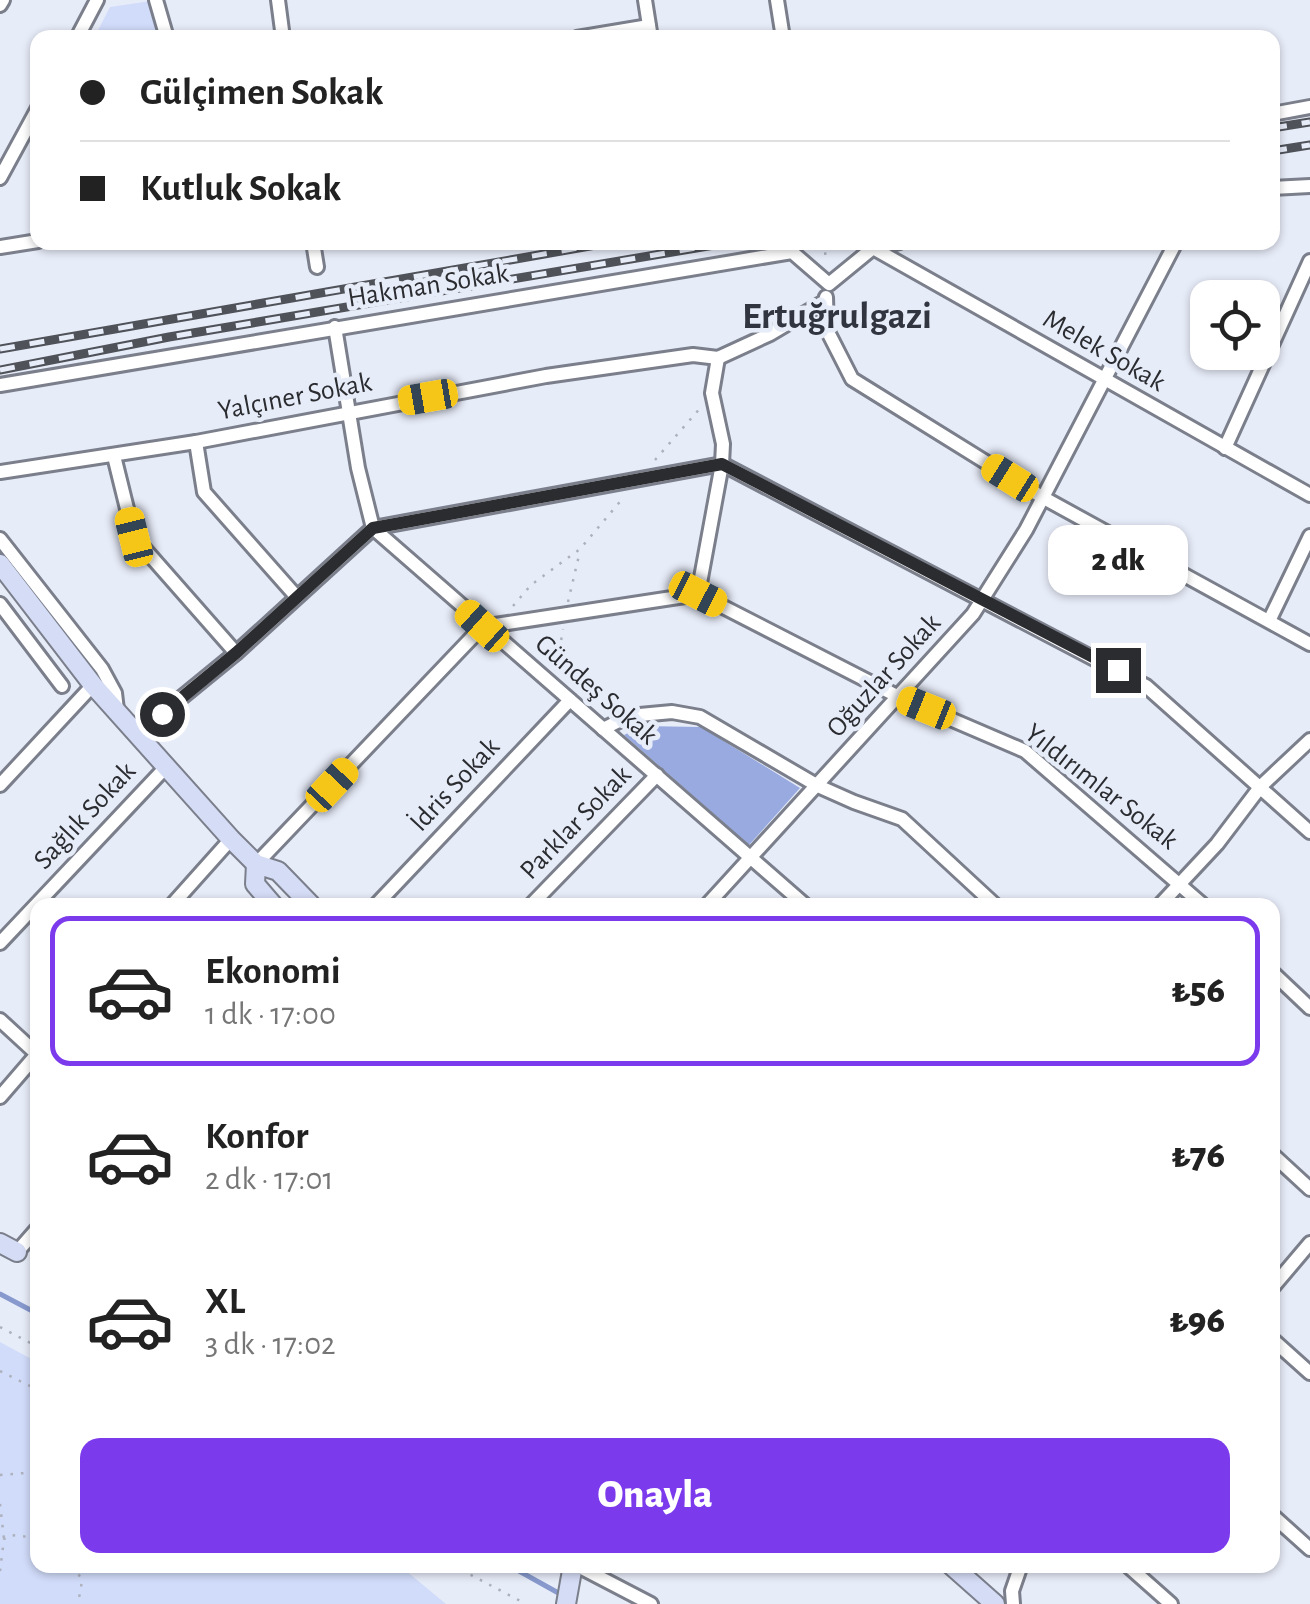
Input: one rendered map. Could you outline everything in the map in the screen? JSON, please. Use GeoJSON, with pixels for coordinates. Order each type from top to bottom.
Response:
{"type":"FeatureCollection","features":[{"type":"Feature","properties":{"kind":"main road"},"geometry":{"type":"LineString","coordinates":[[0,564],[90,682],[232,839],[256,864],[278,872],[303,898]]}},
{"type":"Feature","properties":{"kind":"main road"},"geometry":{"type":"LineString","coordinates":[[256,864],[255,884],[266,898]]}},
{"type":"Feature","properties":{"kind":"main road"},"geometry":{"type":"LineString","coordinates":[[0,1243],[18,1252]]}},
{"type":"Feature","properties":{"kind":"main road"},"geometry":{"type":"LineString","coordinates":[[566,1604],[573,1573]]}},
{"type":"Feature","properties":{"kind":"main road"},"geometry":{"type":"LineString","coordinates":[[959,1573],[995,1604]]}},
{"type":"Feature","properties":{"kind":"street"},"geometry":{"type":"LineString","coordinates":[[81,30],[98,0]]}},
{"type":"Feature","properties":{"kind":"street"},"geometry":{"type":"LineString","coordinates":[[156,0],[165,30]]}},
{"type":"Feature","properties":{"kind":"street"},"geometry":{"type":"LineString","coordinates":[[278,0],[282,30]]}},
{"type":"Feature","properties":{"kind":"street"},"geometry":{"type":"LineString","coordinates":[[645,0],[650,30]]}},
{"type":"Feature","properties":{"kind":"street"},"geometry":{"type":"LineString","coordinates":[[777,0],[782,30]]}},
{"type":"Feature","properties":{"kind":"street"},"geometry":{"type":"LineString","coordinates":[[1280,113],[1310,108]]}},
{"type":"Feature","properties":{"kind":"street"},"geometry":{"type":"LineString","coordinates":[[0,178],[30,131]]}},
{"type":"Feature","properties":{"kind":"street"},"geometry":{"type":"LineString","coordinates":[[1280,188],[1310,186]]}},
{"type":"Feature","properties":{"kind":"street"},"geometry":{"type":"LineString","coordinates":[[0,247],[30,242]]}},
{"type":"Feature","properties":{"kind":"street"},"geometry":{"type":"LineString","coordinates":[[314,250],[317,267]]}},
{"type":"Feature","properties":{"kind":"street"},"geometry":{"type":"LineString","coordinates":[[872,250],[829,284],[824,302],[828,330],[852,379],[1042,497],[1310,644]]}},
{"type":"Feature","properties":{"kind":"street","name":"Melek Sokak"},"geometry":{"type":"LineString","coordinates":[[877,250],[1310,496]]}},
{"type":"Feature","properties":{"kind":"street","name":"Oğuzlar Sokak"},"geometry":{"type":"LineString","coordinates":[[713,898],[955,637],[982,599],[1026,530],[1172,250]]}},
{"type":"Feature","properties":{"kind":"street","name":"Hakman Sokak"},"geometry":{"type":"LineString","coordinates":[[0,385],[792,252],[829,284]]}},
{"type":"Feature","properties":{"kind":"street"},"geometry":{"type":"LineString","coordinates":[[1225,448],[1310,261]]}},
{"type":"Feature","properties":{"kind":"street","name":"Yalçıner Sokak"},"geometry":{"type":"LineString","coordinates":[[0,472],[196,442],[546,376],[693,355],[718,358],[770,334],[824,302]]}},
{"type":"Feature","properties":{"kind":"street"},"geometry":{"type":"LineString","coordinates":[[335,327],[373,528]]}},
{"type":"Feature","properties":{"kind":"street"},"geometry":{"type":"LineString","coordinates":[[256,864],[482,626],[698,594],[722,464],[723,444],[712,393],[718,358]]}},
{"type":"Feature","properties":{"kind":"street"},"geometry":{"type":"LineString","coordinates":[[196,442],[204,492],[296,595]]}},
{"type":"Feature","properties":{"kind":"street"},"geometry":{"type":"LineString","coordinates":[[114,456],[134,537],[236,653]]}},
{"type":"Feature","properties":{"kind":"street"},"geometry":{"type":"LineString","coordinates":[[137,734],[236,653],[373,528],[722,464],[1146,686],[1310,832]]}},
{"type":"Feature","properties":{"kind":"street","name":"Gündeş Sokak"},"geometry":{"type":"LineString","coordinates":[[373,528],[797,898]]}},
{"type":"Feature","properties":{"kind":"street"},"geometry":{"type":"LineString","coordinates":[[1270,619],[1310,536]]}},
{"type":"Feature","properties":{"kind":"street"},"geometry":{"type":"LineString","coordinates":[[0,539],[102,669],[115,692],[118,713]]}},
{"type":"Feature","properties":{"kind":"street","name":"Yıldırımlar Sokak"},"geometry":{"type":"LineString","coordinates":[[698,594],[899,698],[1025,751],[1197,898]]}},
{"type":"Feature","properties":{"kind":"street"},"geometry":{"type":"LineString","coordinates":[[2,613],[62,686]]}},
{"type":"Feature","properties":{"kind":"street"},"geometry":{"type":"LineString","coordinates":[[0,785],[90,682]]}},
{"type":"Feature","properties":{"kind":"street","name":"İdris Sokak"},"geometry":{"type":"LineString","coordinates":[[383,898],[570,700]]}},
{"type":"Feature","properties":{"kind":"street"},"geometry":{"type":"LineString","coordinates":[[603,729],[629,716],[672,712],[700,716],[818,786],[902,818],[988,898]]}},
{"type":"Feature","properties":{"kind":"street"},"geometry":{"type":"LineString","coordinates":[[1167,898],[1217,844],[1261,786],[1310,740]]}},
{"type":"Feature","properties":{"kind":"street","name":"Sağlık Sokak"},"geometry":{"type":"LineString","coordinates":[[43,898],[166,766]]}},
{"type":"Feature","properties":{"kind":"street","name":"Parklar Sokak"},"geometry":{"type":"LineString","coordinates":[[539,898],[658,776]]}},
{"type":"Feature","properties":{"kind":"street"},"geometry":{"type":"LineString","coordinates":[[178,898],[232,839]]}},
{"type":"Feature","properties":{"kind":"street","name":"Sağlık Sokak"},"geometry":{"type":"LineString","coordinates":[[0,944],[30,912]]}},
{"type":"Feature","properties":{"kind":"street"},"geometry":{"type":"LineString","coordinates":[[1280,980],[1310,1008]]}},
{"type":"Feature","properties":{"kind":"street"},"geometry":{"type":"LineString","coordinates":[[0,1020],[30,1048]]}},
{"type":"Feature","properties":{"kind":"street"},"geometry":{"type":"LineString","coordinates":[[0,1097],[30,1062]]}},
{"type":"Feature","properties":{"kind":"street"},"geometry":{"type":"LineString","coordinates":[[1280,1161],[1310,1189]]}},
{"type":"Feature","properties":{"kind":"street"},"geometry":{"type":"LineString","coordinates":[[18,1252],[30,1238]]}},
{"type":"Feature","properties":{"kind":"street"},"geometry":{"type":"LineString","coordinates":[[1280,1279],[1310,1243]]}},
{"type":"Feature","properties":{"kind":"street"},"geometry":{"type":"LineString","coordinates":[[1280,1346],[1310,1373]]}},
{"type":"Feature","properties":{"kind":"street"},"geometry":{"type":"LineString","coordinates":[[1280,1522],[1310,1548]]}},
{"type":"Feature","properties":{"kind":"street"},"geometry":{"type":"LineString","coordinates":[[591,1573],[651,1604]]}},
{"type":"Feature","properties":{"kind":"street"},"geometry":{"type":"LineString","coordinates":[[1014,1604],[1012,1590],[1018,1573]]}},
{"type":"Feature","properties":{"kind":"street"},"geometry":{"type":"LineString","coordinates":[[1136,1573],[1170,1604]]}},
{"type":"Feature","properties":{"kind":"path"},"geometry":{"type":"LineString","coordinates":[[498,624],[531,585],[580,550],[712,393]]}},
{"type":"Feature","properties":{"kind":"path"},"geometry":{"type":"LineString","coordinates":[[0,1327],[30,1343]]}},
{"type":"Feature","properties":{"kind":"path"},"geometry":{"type":"LineString","coordinates":[[0,1370],[30,1386]]}},
{"type":"Feature","properties":{"kind":"path"},"geometry":{"type":"LineString","coordinates":[[0,1475],[30,1473]]}},
{"type":"Feature","properties":{"kind":"path"},"geometry":{"type":"LineString","coordinates":[[0,1504],[0,1571]]}},
{"type":"Feature","properties":{"kind":"path"},"geometry":{"type":"LineString","coordinates":[[2,1538],[30,1537]]}},
{"type":"Feature","properties":{"kind":"path"},"geometry":{"type":"LineString","coordinates":[[78,1573],[82,1581],[78,1604]]}},
{"type":"Feature","properties":{"kind":"path"},"geometry":{"type":"LineString","coordinates":[[467,1573],[526,1604]]}},
{"type":"Feature","properties":{"kind":"shaded area"},"geometry":{"type":"Polygon","coordinates":[[[151,1],[160,30],[98,30],[110,7],[151,1]]]}},
{"type":"Feature","properties":{"kind":"shaded area"},"geometry":{"type":"Polygon","coordinates":[[[642,726],[701,727],[800,788],[749,845],[624,735],[642,726]]]}},
{"type":"Feature","properties":{"kind":"shaded area"},"geometry":{"type":"Polygon","coordinates":[[[0,1342],[30,1358],[30,1573],[409,1573],[446,1604],[0,1604],[0,1342]]]}},
{"type":"Feature","properties":{"kind":"waterway"},"geometry":{"type":"LineString","coordinates":[[0,1294],[30,1310]]}},
{"type":"Feature","properties":{"kind":"waterway"},"geometry":{"type":"LineString","coordinates":[[522,1573],[562,1595]]}},
{"type":"Feature","properties":{"kind":"railway"},"geometry":{"type":"LineString","coordinates":[[1280,127],[1310,122]]}},
{"type":"Feature","properties":{"kind":"railway"},"geometry":{"type":"LineString","coordinates":[[1280,150],[1310,145]]}},
{"type":"Feature","properties":{"kind":"railway"},"geometry":{"type":"LineString","coordinates":[[0,349],[567,250]]}},
{"type":"Feature","properties":{"kind":"railway"},"geometry":{"type":"LineString","coordinates":[[0,370],[169,337],[685,250]]}},
{"type":"Feature","properties":{"kind":"district","name":"Ertuğrulgazi"},"geometry":{"type":"Point","coordinates":[837,317]}},
{"type":"Feature","properties":{"kind":"route"},"geometry":{"type":"LineString","coordinates":[[162,714],[236,653],[373,528],[722,464],[1118,670]]}}]}
